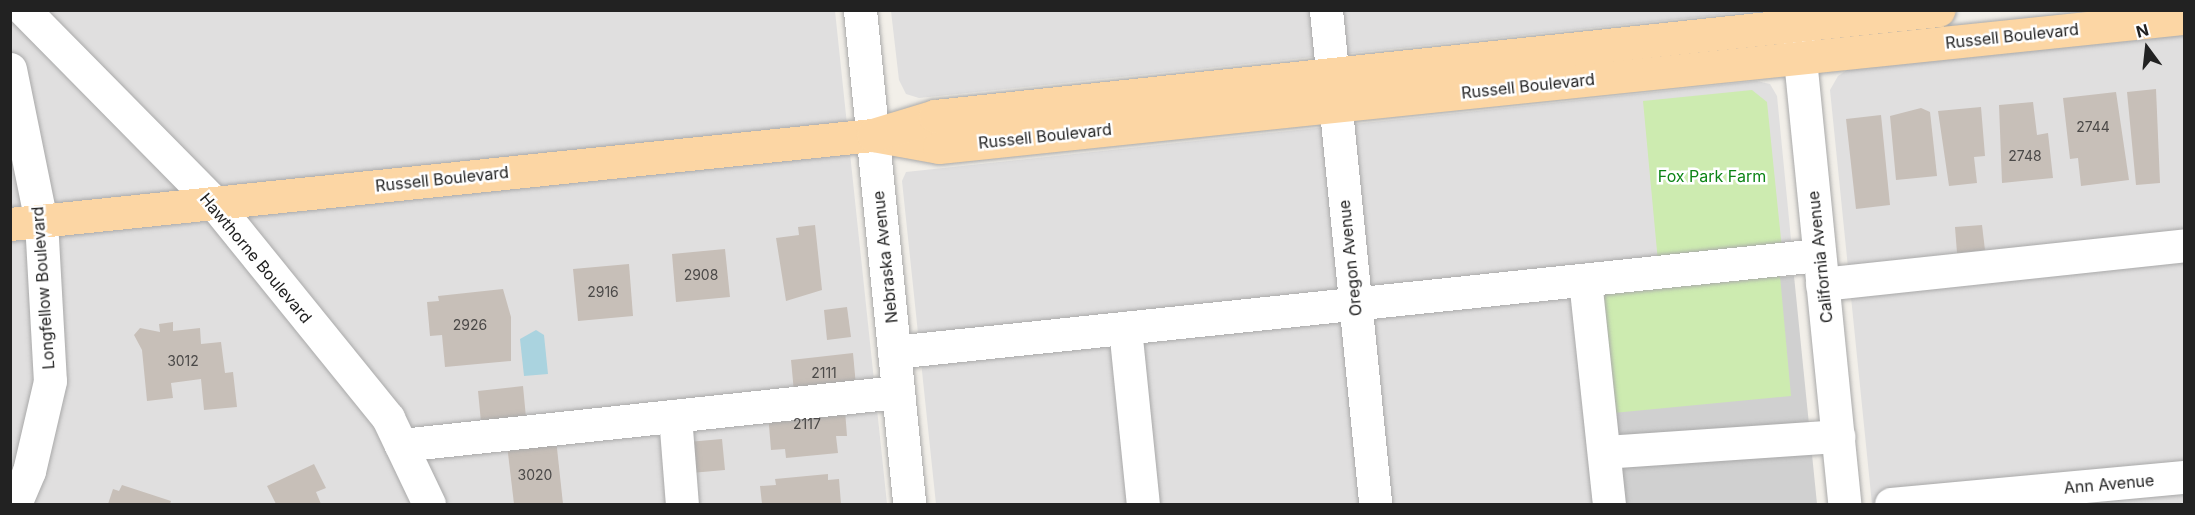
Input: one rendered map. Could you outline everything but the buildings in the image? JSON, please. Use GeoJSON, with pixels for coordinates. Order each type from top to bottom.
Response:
{"type":"FeatureCollection","features":[{"type":"Feature","properties":{"kind":"main road","name":"Russell Boulevard"},"geometry":{"type":"LineString","coordinates":[[26,222],[873,135],[934,116],[1332,74],[1796,18],[1938,10]]}},
{"type":"Feature","properties":{"kind":"main road","name":"Russell Boulevard"},"geometry":{"type":"LineString","coordinates":[[873,135],[939,147],[2184,18]]}},
{"type":"Feature","properties":{"kind":"street","name":"Hawthorne Boulevard"},"geometry":{"type":"LineString","coordinates":[[24,10],[214,203],[388,418],[429,504]]}},
{"type":"Feature","properties":{"kind":"street","name":"Nebraska Avenue"},"geometry":{"type":"LineString","coordinates":[[860,10],[909,504]]}},
{"type":"Feature","properties":{"kind":"street","name":"Oregon Avenue"},"geometry":{"type":"LineString","coordinates":[[1326,10],[1375,504]]}},
{"type":"Feature","properties":{"kind":"street","name":"California Avenue"},"geometry":{"type":"LineString","coordinates":[[1796,18],[1844,504]]}},
{"type":"Feature","properties":{"kind":"street","name":"Longfellow Boulevard"},"geometry":{"type":"LineString","coordinates":[[10,69],[26,222],[50,381],[29,471],[15,504]]}},
{"type":"Feature","properties":{"kind":"street"},"geometry":{"type":"LineString","coordinates":[[894,352],[1586,280],[1821,270],[2184,245]]}},
{"type":"Feature","properties":{"kind":"street"},"geometry":{"type":"LineString","coordinates":[[1586,280],[1609,504]]}},
{"type":"Feature","properties":{"kind":"street"},"geometry":{"type":"LineString","coordinates":[[1125,328],[1143,504]]}},
{"type":"Feature","properties":{"kind":"street"},"geometry":{"type":"LineString","coordinates":[[401,445],[898,392]]}},
{"type":"Feature","properties":{"kind":"street"},"geometry":{"type":"LineString","coordinates":[[675,416],[682,504]]}},
{"type":"Feature","properties":{"kind":"street"},"geometry":{"type":"LineString","coordinates":[[1604,452],[1838,436]]}},
{"type":"Feature","properties":{"kind":"street","name":"Ann Avenue"},"geometry":{"type":"LineString","coordinates":[[1891,504],[2184,477]]}},
{"type":"Feature","properties":{"kind":"shaded area"},"geometry":{"type":"Polygon","coordinates":[[[10,11],[835,11],[887,504],[11,504],[10,11]]]}},
{"type":"Feature","properties":{"kind":"shaded area"},"geometry":{"type":"Polygon","coordinates":[[[891,11],[1756,11],[919,98],[906,94],[899,80],[891,11]]]}},
{"type":"Feature","properties":{"kind":"shaded area"},"geometry":{"type":"Polygon","coordinates":[[[2184,34],[2184,504],[1872,504],[1830,90],[1838,76],[1850,68],[2184,34]]]}},
{"type":"Feature","properties":{"kind":"shaded area"},"geometry":{"type":"Polygon","coordinates":[[[1757,81],[1770,84],[1777,96],[1792,250],[1601,504],[936,504],[902,181],[906,172],[1757,81]]]}},
{"type":"Feature","properties":{"kind":"shaded area"},"geometry":{"type":"Polygon","coordinates":[[[1794,276],[1817,504],[1622,504],[1602,293],[1794,276]]]}},
{"type":"Feature","properties":{"kind":"green space","name":"Fox Park Farm"},"geometry":{"type":"Polygon","coordinates":[[[1752,90],[1767,102],[1782,249],[1658,262],[1643,101],[1752,90]]]}},
{"type":"Feature","properties":{"kind":"green space"},"geometry":{"type":"Polygon","coordinates":[[[1780,276],[1791,396],[1613,413],[1602,293],[1780,276]]]}},
{"type":"Feature","properties":{"kind":"water"},"geometry":{"type":"Polygon","coordinates":[[[536,330],[544,335],[548,374],[524,376],[520,339],[536,330]]]}}]}
